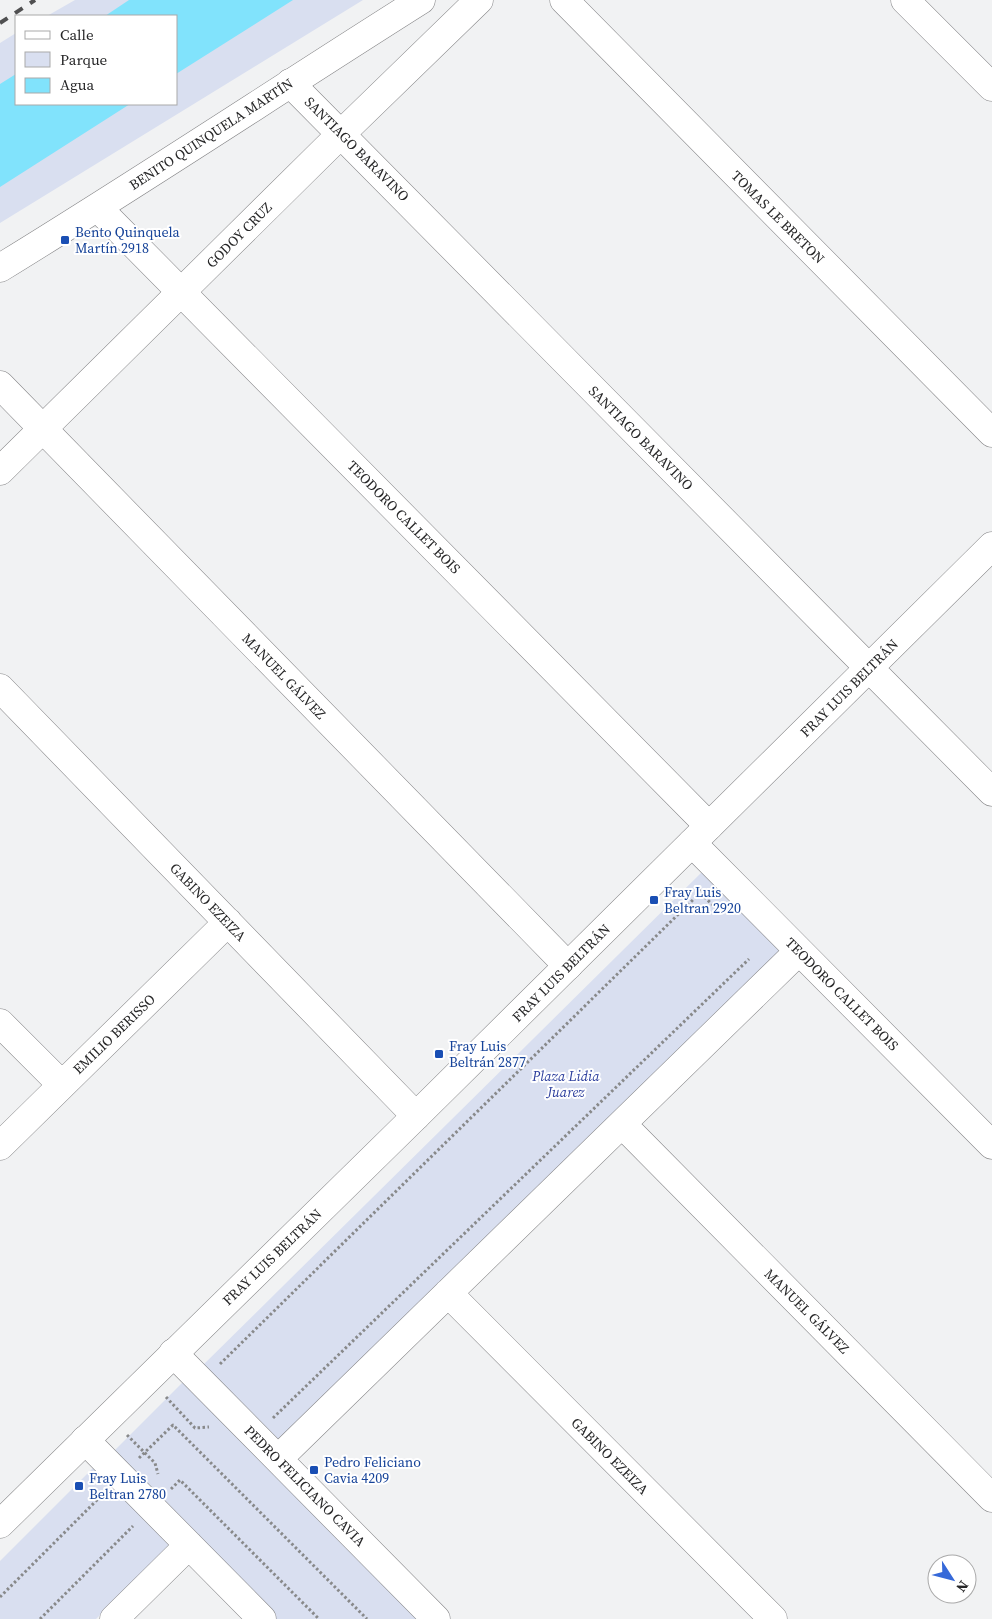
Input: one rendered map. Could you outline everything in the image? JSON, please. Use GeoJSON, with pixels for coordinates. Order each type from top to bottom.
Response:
{"type":"FeatureCollection","features":[{"type":"Feature","properties":{"kind":"street","name":"BENITO QUINQUELA MARTÍN"},"geometry":{"type":"LineString","coordinates":[[0,268],[98,208],[421,0]]}},
{"type":"Feature","properties":{"kind":"street","name":"GODOY CRUZ"},"geometry":{"type":"LineString","coordinates":[[0,472],[341,134],[480,0]]}},
{"type":"Feature","properties":{"kind":"street","name":"TOMAS LE BRETON"},"geometry":{"type":"LineString","coordinates":[[564,0],[992,433]]}},
{"type":"Feature","properties":{"kind":"street"},"geometry":{"type":"LineString","coordinates":[[905,0],[992,87]]}},
{"type":"Feature","properties":{"kind":"street","name":"SANTIAGO BARAVINO"},"geometry":{"type":"LineString","coordinates":[[290,83],[992,792]]}},
{"type":"Feature","properties":{"kind":"street","name":"TEODORO CALLET BOIS"},"geometry":{"type":"LineString","coordinates":[[98,208],[701,835],[800,951],[992,1145]]}},
{"type":"Feature","properties":{"kind":"street","name":"MANUEL GÁLVEZ"},"geometry":{"type":"LineString","coordinates":[[0,385],[568,966]]}},
{"type":"Feature","properties":{"kind":"street","name":"FRAY LUIS BELTRÁN"},"geometry":{"type":"LineString","coordinates":[[0,1524],[416,1116],[992,546]]}},
{"type":"Feature","properties":{"kind":"street","name":"GABINO EZEIZA"},"geometry":{"type":"LineString","coordinates":[[0,688],[416,1116]]}},
{"type":"Feature","properties":{"kind":"street","name":"EMILIO BERISSO"},"geometry":{"type":"LineString","coordinates":[[0,1146],[228,922]]}},
{"type":"Feature","properties":{"kind":"street"},"geometry":{"type":"LineString","coordinates":[[278,1459],[800,951]]}},
{"type":"Feature","properties":{"kind":"street"},"geometry":{"type":"LineString","coordinates":[[0,1023],[62,1085]]}},
{"type":"Feature","properties":{"kind":"street","name":"MANUEL GÁLVEZ"},"geometry":{"type":"LineString","coordinates":[[622,1124],[992,1498]]}},
{"type":"Feature","properties":{"kind":"street","name":"GABINO EZEIZA"},"geometry":{"type":"LineString","coordinates":[[448,1293],[773,1619]]}},
{"type":"Feature","properties":{"kind":"street","name":"PEDRO FELICIANO CAVIA"},"geometry":{"type":"LineString","coordinates":[[174,1353],[436,1619]]}},
{"type":"Feature","properties":{"kind":"street"},"geometry":{"type":"LineString","coordinates":[[85,1440],[262,1619]]}},
{"type":"Feature","properties":{"kind":"street"},"geometry":{"type":"LineString","coordinates":[[114,1619],[189,1545]]}},
{"type":"Feature","properties":{"kind":"path"},"geometry":{"type":"LineString","coordinates":[[698,885],[700,893],[719,912]]}},
{"type":"Feature","properties":{"kind":"path"},"geometry":{"type":"LineString","coordinates":[[219,1366],[700,893]]}},
{"type":"Feature","properties":{"kind":"path"},"geometry":{"type":"LineString","coordinates":[[266,1412],[272,1419],[752,956]]}},
{"type":"Feature","properties":{"kind":"path"},"geometry":{"type":"LineString","coordinates":[[0,1597],[173,1425],[367,1619]]}},
{"type":"Feature","properties":{"kind":"green space"},"geometry":{"type":"Polygon","coordinates":[[[75,0],[363,0],[0,223],[0,43],[15,34],[15,105],[178,105],[178,15],[49,15],[75,0]]]}},
{"type":"Feature","properties":{"kind":"green space","name":"Plaza Lidia Juarez"},"geometry":{"type":"Polygon","coordinates":[[[702,872],[783,948],[279,1444],[201,1367],[702,872]]]}},
{"type":"Feature","properties":{"kind":"green space"},"geometry":{"type":"Polygon","coordinates":[[[186,1379],[421,1619],[276,1619],[112,1453],[186,1379]]]}},
{"type":"Feature","properties":{"kind":"green space"},"geometry":{"type":"Polygon","coordinates":[[[94,1467],[173,1544],[96,1619],[0,1619],[0,1561],[94,1467]]]}},
{"type":"Feature","properties":{"kind":"water"},"geometry":{"type":"Polygon","coordinates":[[[129,0],[293,0],[178,73],[178,15],[106,15],[129,0]]]}},
{"type":"Feature","properties":{"kind":"water"},"geometry":{"type":"Polygon","coordinates":[[[15,75],[15,105],[128,105],[0,187],[0,84],[15,75]]]}},
{"type":"Feature","properties":{"kind":"railway"},"geometry":{"type":"LineString","coordinates":[[0,23],[35,0]]}},
{"type":"Feature","properties":{"kind":"place","name":"Bento Quinquela Martín 2918"},"geometry":{"type":"Point","coordinates":[65,240]}},
{"type":"Feature","properties":{"kind":"place","name":"Fray Luis Beltran 2920"},"geometry":{"type":"Point","coordinates":[654,900]}},
{"type":"Feature","properties":{"kind":"place","name":"Fray Luis Beltrán 2877"},"geometry":{"type":"Point","coordinates":[439,1054]}},
{"type":"Feature","properties":{"kind":"place","name":"Pedro Feliciano Cavia 4209"},"geometry":{"type":"Point","coordinates":[314,1470]}},
{"type":"Feature","properties":{"kind":"place","name":"Fray Luis Beltran 2780"},"geometry":{"type":"Point","coordinates":[79,1486]}}]}
